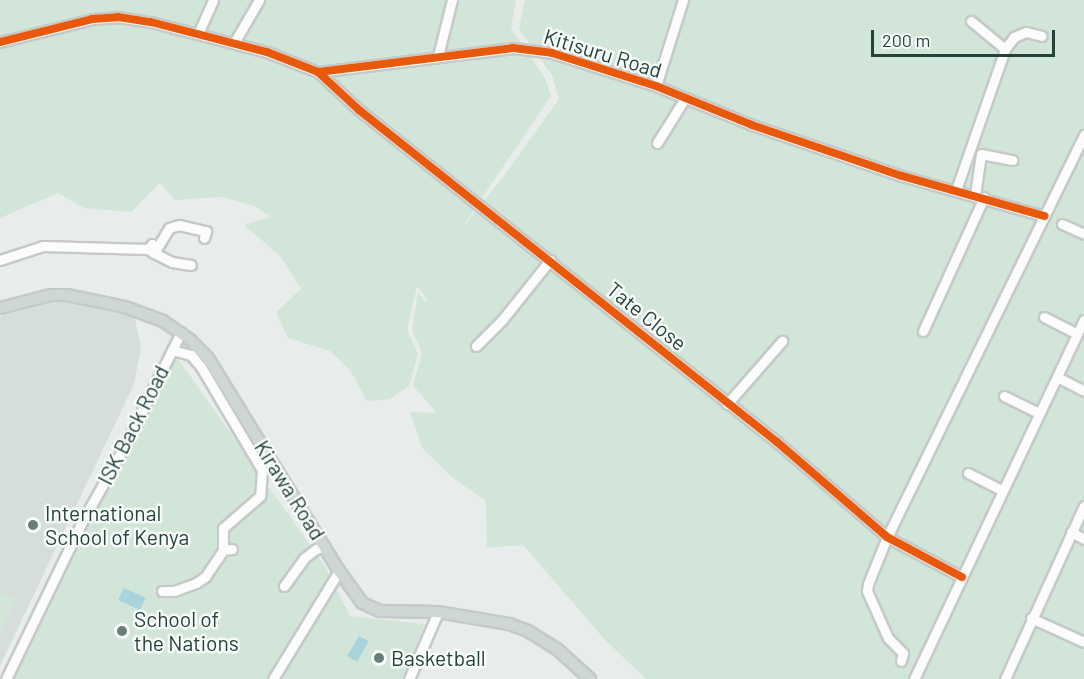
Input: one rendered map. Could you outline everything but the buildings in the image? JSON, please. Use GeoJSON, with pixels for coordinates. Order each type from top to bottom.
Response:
{"type":"FeatureCollection","features":[{"type":"Feature","properties":{"kind":"main road","name":"Kirawa Road"},"geometry":{"type":"LineString","coordinates":[[0,308],[51,295],[67,295],[144,312],[181,332],[212,363],[357,598],[373,609],[438,612],[496,620],[528,632],[557,650],[590,679]]}},
{"type":"Feature","properties":{"kind":"street"},"geometry":{"type":"LineString","coordinates":[[198,34],[213,0]]}},
{"type":"Feature","properties":{"kind":"street"},"geometry":{"type":"LineString","coordinates":[[234,43],[259,0]]}},
{"type":"Feature","properties":{"kind":"street"},"geometry":{"type":"LineString","coordinates":[[438,56],[452,0]]}},
{"type":"Feature","properties":{"kind":"street"},"geometry":{"type":"LineString","coordinates":[[656,87],[683,0]]}},
{"type":"Feature","properties":{"kind":"street","name":"Kitisuru Road"},"geometry":{"type":"LineString","coordinates":[[0,42],[92,19],[118,17],[267,52],[318,72],[513,48],[552,53],[656,87],[786,136],[902,176],[980,196],[1044,216]]}},
{"type":"Feature","properties":{"kind":"street"},"geometry":{"type":"LineString","coordinates":[[971,21],[1005,49]]}},
{"type":"Feature","properties":{"kind":"street"},"geometry":{"type":"LineString","coordinates":[[956,190],[1005,49],[1014,37],[1026,32],[1042,36]]}},
{"type":"Feature","properties":{"kind":"street","name":"Tate Close"},"geometry":{"type":"LineString","coordinates":[[318,72],[359,110],[777,442],[887,537],[962,577]]}},
{"type":"Feature","properties":{"kind":"street"},"geometry":{"type":"LineString","coordinates":[[657,143],[685,98]]}},
{"type":"Feature","properties":{"kind":"street"},"geometry":{"type":"LineString","coordinates":[[901,661],[903,653],[888,638],[867,591],[887,537],[1084,135]]}},
{"type":"Feature","properties":{"kind":"street"},"geometry":{"type":"LineString","coordinates":[[923,331],[980,196],[981,154],[1012,160]]}},
{"type":"Feature","properties":{"kind":"street"},"geometry":{"type":"LineString","coordinates":[[1062,224],[1084,234]]}},
{"type":"Feature","properties":{"kind":"street"},"geometry":{"type":"LineString","coordinates":[[153,250],[169,228],[179,225],[206,231],[204,238]]}},
{"type":"Feature","properties":{"kind":"street"},"geometry":{"type":"LineString","coordinates":[[0,260],[43,246],[153,250],[172,262],[191,265]]}},
{"type":"Feature","properties":{"kind":"street"},"geometry":{"type":"LineString","coordinates":[[476,346],[502,320],[550,260]]}},
{"type":"Feature","properties":{"kind":"street"},"geometry":{"type":"LineString","coordinates":[[1044,317],[1077,334]]}},
{"type":"Feature","properties":{"kind":"street"},"geometry":{"type":"LineString","coordinates":[[914,679],[1084,320]]}},
{"type":"Feature","properties":{"kind":"street","name":"ISK Back Road"},"geometry":{"type":"LineString","coordinates":[[6,679],[84,518],[124,447],[181,332]]}},
{"type":"Feature","properties":{"kind":"street"},"geometry":{"type":"LineString","coordinates":[[727,404],[782,341]]}},
{"type":"Feature","properties":{"kind":"street"},"geometry":{"type":"LineString","coordinates":[[162,591],[174,591],[205,577],[227,549],[223,528],[260,496],[262,470],[201,367],[190,355],[172,350]]}},
{"type":"Feature","properties":{"kind":"street"},"geometry":{"type":"LineString","coordinates":[[1057,377],[1084,391]]}},
{"type":"Feature","properties":{"kind":"street"},"geometry":{"type":"LineString","coordinates":[[1004,396],[1039,413]]}},
{"type":"Feature","properties":{"kind":"street"},"geometry":{"type":"LineString","coordinates":[[968,473],[1002,490]]}},
{"type":"Feature","properties":{"kind":"street"},"geometry":{"type":"LineString","coordinates":[[1005,679],[1084,506]]}},
{"type":"Feature","properties":{"kind":"street"},"geometry":{"type":"LineString","coordinates":[[1071,532],[1084,538]]}},
{"type":"Feature","properties":{"kind":"street"},"geometry":{"type":"LineString","coordinates":[[284,586],[304,558],[316,549],[325,546]]}},
{"type":"Feature","properties":{"kind":"street"},"geometry":{"type":"LineString","coordinates":[[273,679],[339,571]]}},
{"type":"Feature","properties":{"kind":"street"},"geometry":{"type":"LineString","coordinates":[[409,679],[438,612]]}},
{"type":"Feature","properties":{"kind":"street"},"geometry":{"type":"LineString","coordinates":[[1031,618],[1084,642]]}},
{"type":"Feature","properties":{"kind":"shaded area","name":"International School of Kenya"},"geometry":{"type":"Polygon","coordinates":[[[64,301],[126,313],[135,319],[141,348],[134,384],[0,666],[0,316],[42,302],[64,301]]]}},
{"type":"Feature","properties":{"kind":"green space"},"geometry":{"type":"Polygon","coordinates":[[[0,0],[516,0],[511,28],[545,78],[551,96],[461,229],[503,177],[559,99],[552,75],[519,29],[525,0],[1084,0],[1084,679],[646,679],[605,640],[523,545],[487,548],[486,501],[453,478],[422,448],[410,412],[437,413],[413,386],[422,353],[412,330],[418,292],[425,302],[427,300],[417,286],[407,329],[418,354],[409,386],[390,399],[367,401],[350,370],[330,351],[288,338],[276,312],[301,289],[280,256],[244,225],[271,217],[255,206],[221,197],[175,200],[160,183],[131,212],[84,208],[58,193],[0,218],[0,0]]]}},
{"type":"Feature","properties":{"kind":"green space"},"geometry":{"type":"Polygon","coordinates":[[[176,356],[325,566],[350,616],[425,624],[402,679],[13,679],[81,539],[176,356]]]}},
{"type":"Feature","properties":{"kind":"green space"},"geometry":{"type":"Polygon","coordinates":[[[0,592],[16,599],[0,634],[0,592]]]}},
{"type":"Feature","properties":{"kind":"water"},"geometry":{"type":"Polygon","coordinates":[[[124,588],[146,598],[140,610],[118,600],[124,588]]]}},
{"type":"Feature","properties":{"kind":"water"},"geometry":{"type":"Polygon","coordinates":[[[359,636],[369,641],[357,662],[347,656],[359,636]]]}},
{"type":"Feature","properties":{"kind":"cycle path"},"geometry":{"type":"LineString","coordinates":[[0,42],[92,19],[118,17],[151,22],[267,52],[318,72],[513,48],[552,53],[656,86],[752,125],[902,176],[1044,216]]}},
{"type":"Feature","properties":{"kind":"cycle path"},"geometry":{"type":"LineString","coordinates":[[318,72],[359,110],[777,442],[887,537],[962,577]]}},
{"type":"Feature","properties":{"kind":"place","name":"International School of Kenya"},"geometry":{"type":"Point","coordinates":[33,525]}},
{"type":"Feature","properties":{"kind":"place","name":"School of the Nations"},"geometry":{"type":"Point","coordinates":[122,631]}},
{"type":"Feature","properties":{"kind":"place","name":"Basketball"},"geometry":{"type":"Point","coordinates":[379,658]}}]}
